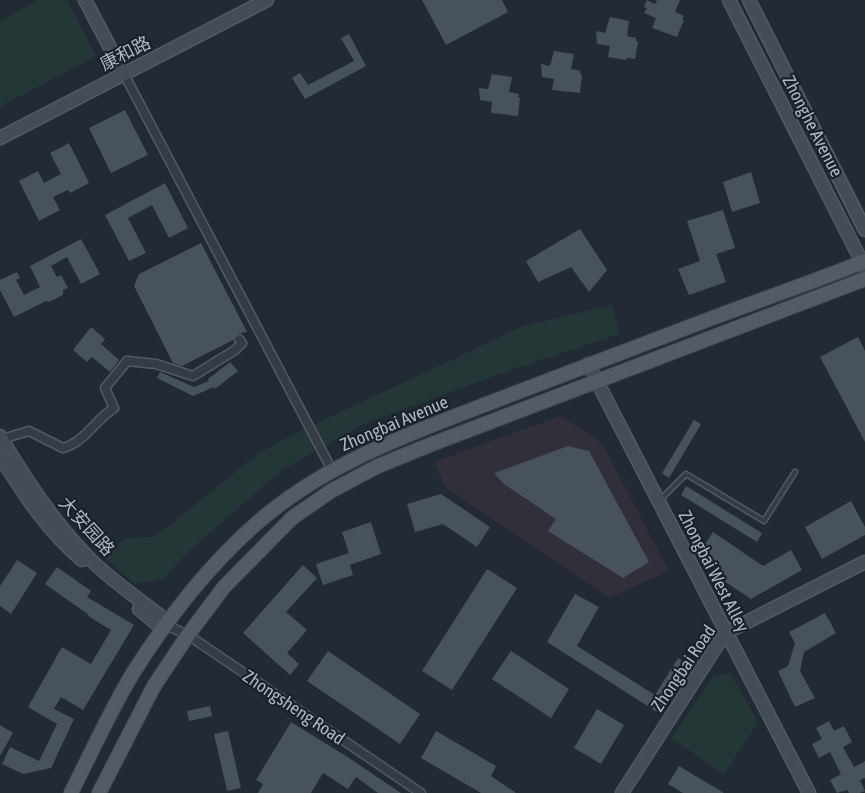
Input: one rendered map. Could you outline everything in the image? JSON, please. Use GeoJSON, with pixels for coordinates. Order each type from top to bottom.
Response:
{"type":"FeatureCollection","features":[{"type":"Feature","properties":{"kind":"main road","name":"Zhongbai Avenue"},"geometry":{"type":"LineString","coordinates":[[70,793],[132,675],[166,626],[202,579],[256,524],[279,505],[332,470],[376,448],[588,364],[864,264]]}},
{"type":"Feature","properties":{"kind":"main road","name":"Zhongbai Avenue"},"geometry":{"type":"LineString","coordinates":[[99,793],[154,686],[224,587],[292,518],[331,491],[376,467],[865,279]]}},
{"type":"Feature","properties":{"kind":"street"},"geometry":{"type":"LineString","coordinates":[[86,0],[332,470]]}},
{"type":"Feature","properties":{"kind":"street","name":"康和路"},"geometry":{"type":"LineString","coordinates":[[0,138],[267,0]]}},
{"type":"Feature","properties":{"kind":"street","name":"Zhonghe Avenue"},"geometry":{"type":"LineString","coordinates":[[729,0],[864,264]]}},
{"type":"Feature","properties":{"kind":"street","name":"Zhonghe Avenue"},"geometry":{"type":"LineString","coordinates":[[748,0],[865,230]]}},
{"type":"Feature","properties":{"kind":"street"},"geometry":{"type":"LineString","coordinates":[[1,438],[29,431],[63,448],[76,444],[106,413],[114,408],[105,388],[127,361],[156,364],[192,376],[235,350],[242,343],[239,339]]}},
{"type":"Feature","properties":{"kind":"street","name":"Zhongbai West Alley"},"geometry":{"type":"LineString","coordinates":[[588,364],[809,793]]}},
{"type":"Feature","properties":{"kind":"street","name":"大安园路"},"geometry":{"type":"LineString","coordinates":[[1,438],[48,511],[68,535],[166,626]]}},
{"type":"Feature","properties":{"kind":"street"},"geometry":{"type":"LineString","coordinates":[[0,456],[24,495],[68,548],[166,626]]}},
{"type":"Feature","properties":{"kind":"street","name":"Zhongbai Road"},"geometry":{"type":"LineString","coordinates":[[622,793],[725,633],[865,562]]}},
{"type":"Feature","properties":{"kind":"street","name":"Zhongsheng Road"},"geometry":{"type":"LineString","coordinates":[[166,626],[188,635],[421,793]]}},
{"type":"Feature","properties":{"kind":"lane"},"geometry":{"type":"LineString","coordinates":[[658,501],[686,474],[764,521],[795,472]]}},
{"type":"Feature","properties":{"kind":"shaded area"},"geometry":{"type":"Polygon","coordinates":[[[39,0],[67,0],[96,56],[0,107],[0,21],[39,0]]]}},
{"type":"Feature","properties":{"kind":"shaded area"},"geometry":{"type":"Polygon","coordinates":[[[612,305],[620,334],[511,370],[361,425],[281,471],[188,552],[164,579],[135,584],[106,559],[126,538],[151,537],[160,533],[259,453],[294,434],[523,326],[612,305]]]}},
{"type":"Feature","properties":{"kind":"shaded area"},"geometry":{"type":"Polygon","coordinates":[[[560,416],[596,438],[604,447],[669,571],[609,598],[446,488],[434,462],[560,416]]]}},
{"type":"Feature","properties":{"kind":"shaded area"},"geometry":{"type":"Polygon","coordinates":[[[731,673],[758,723],[724,774],[671,738],[713,676],[731,673]]]}},
{"type":"Feature","properties":{"kind":"building"},"geometry":{"type":"Polygon","coordinates":[[[422,0],[502,0],[508,12],[446,45],[422,0]]]}},
{"type":"Feature","properties":{"kind":"building"},"geometry":{"type":"Polygon","coordinates":[[[647,0],[655,4],[657,0],[680,0],[675,12],[684,16],[682,19],[684,20],[677,37],[652,28],[656,18],[644,13],[647,0]]]}},
{"type":"Feature","properties":{"kind":"building"},"geometry":{"type":"Polygon","coordinates":[[[610,17],[629,21],[627,36],[636,38],[638,42],[635,59],[608,57],[610,46],[597,44],[596,31],[605,33],[610,17]]]}},
{"type":"Feature","properties":{"kind":"building"},"geometry":{"type":"Polygon","coordinates":[[[349,34],[366,66],[305,99],[292,78],[300,73],[308,85],[354,61],[341,38],[349,34]]]}},
{"type":"Feature","properties":{"kind":"building"},"geometry":{"type":"Polygon","coordinates":[[[554,51],[574,54],[571,69],[581,71],[580,93],[552,90],[554,79],[542,77],[541,64],[550,66],[554,51]]]}},
{"type":"Feature","properties":{"kind":"building"},"geometry":{"type":"Polygon","coordinates":[[[492,74],[512,77],[509,92],[519,94],[518,116],[491,113],[492,102],[480,100],[479,88],[488,89],[492,74]]]}},
{"type":"Feature","properties":{"kind":"building"},"geometry":{"type":"Polygon","coordinates":[[[125,110],[148,155],[111,173],[89,128],[125,110]]]}},
{"type":"Feature","properties":{"kind":"building"},"geometry":{"type":"Polygon","coordinates":[[[69,143],[89,183],[70,193],[68,190],[53,197],[60,210],[39,221],[19,181],[38,171],[44,183],[61,174],[50,153],[69,143]]]}},
{"type":"Feature","properties":{"kind":"building"},"geometry":{"type":"Polygon","coordinates":[[[751,172],[760,203],[732,212],[723,182],[751,172]]]}},
{"type":"Feature","properties":{"kind":"building"},"geometry":{"type":"Polygon","coordinates":[[[165,183],[188,228],[169,238],[152,205],[128,218],[146,253],[129,261],[105,215],[165,183]]]}},
{"type":"Feature","properties":{"kind":"building"},"geometry":{"type":"Polygon","coordinates":[[[723,210],[735,248],[716,254],[726,282],[689,295],[678,269],[700,261],[687,221],[723,210]]]}},
{"type":"Feature","properties":{"kind":"building"},"geometry":{"type":"Polygon","coordinates":[[[580,229],[607,270],[589,292],[571,267],[538,282],[526,261],[580,229]]]}},
{"type":"Feature","properties":{"kind":"building"},"geometry":{"type":"Polygon","coordinates":[[[81,239],[100,274],[81,284],[67,257],[51,266],[57,277],[61,275],[68,288],[63,290],[63,295],[14,317],[0,290],[0,280],[17,272],[20,278],[16,280],[24,295],[40,287],[30,266],[81,239]]]}},
{"type":"Feature","properties":{"kind":"building"},"geometry":{"type":"Polygon","coordinates":[[[201,243],[247,332],[236,334],[233,340],[182,366],[173,363],[134,286],[139,274],[201,243]]]}},
{"type":"Feature","properties":{"kind":"building"},"geometry":{"type":"Polygon","coordinates":[[[91,327],[105,339],[101,344],[119,360],[110,372],[92,357],[87,362],[73,350],[91,327]]]}},
{"type":"Feature","properties":{"kind":"building"},"geometry":{"type":"Polygon","coordinates":[[[858,337],[865,351],[865,442],[820,357],[858,337]]]}},
{"type":"Feature","properties":{"kind":"building"},"geometry":{"type":"Polygon","coordinates":[[[230,362],[238,371],[215,389],[214,387],[193,396],[157,378],[160,372],[194,387],[209,381],[208,379],[230,362]]]}},
{"type":"Feature","properties":{"kind":"building"},"geometry":{"type":"Polygon","coordinates":[[[694,420],[701,424],[669,478],[662,473],[694,420]]]}},
{"type":"Feature","properties":{"kind":"building"},"geometry":{"type":"Polygon","coordinates":[[[568,446],[589,451],[649,562],[623,578],[548,531],[556,519],[504,484],[494,473],[568,446]]]}},
{"type":"Feature","properties":{"kind":"building"},"geometry":{"type":"Polygon","coordinates":[[[686,486],[762,533],[757,542],[681,495],[686,486]]]}},
{"type":"Feature","properties":{"kind":"building"},"geometry":{"type":"Polygon","coordinates":[[[441,494],[490,527],[477,547],[443,524],[415,532],[407,504],[441,494]]]}},
{"type":"Feature","properties":{"kind":"building"},"geometry":{"type":"Polygon","coordinates":[[[851,501],[865,527],[865,535],[822,559],[805,527],[851,501]]]}},
{"type":"Feature","properties":{"kind":"building"},"geometry":{"type":"Polygon","coordinates":[[[371,522],[381,554],[350,565],[353,575],[323,585],[316,564],[349,553],[342,532],[371,522]]]}},
{"type":"Feature","properties":{"kind":"building"},"geometry":{"type":"Polygon","coordinates":[[[713,532],[763,566],[791,550],[802,570],[751,599],[718,577],[704,546],[713,532]]]}},
{"type":"Feature","properties":{"kind":"building"},"geometry":{"type":"Polygon","coordinates":[[[17,560],[37,573],[11,614],[0,606],[0,586],[17,560]]]}},
{"type":"Feature","properties":{"kind":"building"},"geometry":{"type":"Polygon","coordinates":[[[303,565],[317,578],[286,612],[307,630],[287,653],[299,664],[290,675],[243,633],[303,565]]]}},
{"type":"Feature","properties":{"kind":"building"},"geometry":{"type":"Polygon","coordinates":[[[57,567],[91,591],[87,597],[134,625],[83,710],[61,697],[54,709],[74,719],[51,768],[23,774],[2,764],[10,747],[39,761],[57,724],[28,707],[62,647],[91,664],[111,630],[45,584],[57,567]]]}},
{"type":"Feature","properties":{"kind":"building"},"geometry":{"type":"Polygon","coordinates":[[[487,569],[517,588],[452,690],[422,671],[487,569]]]}},
{"type":"Feature","properties":{"kind":"building"},"geometry":{"type":"Polygon","coordinates":[[[575,594],[599,607],[577,646],[655,695],[678,658],[688,664],[657,712],[547,642],[575,594]]]}},
{"type":"Feature","properties":{"kind":"building"},"geometry":{"type":"Polygon","coordinates":[[[825,613],[836,633],[804,652],[800,671],[815,698],[795,707],[778,671],[788,666],[795,643],[789,632],[825,613]]]}},
{"type":"Feature","properties":{"kind":"building"},"geometry":{"type":"Polygon","coordinates":[[[328,651],[420,714],[400,744],[307,681],[328,651]]]}},
{"type":"Feature","properties":{"kind":"building"},"geometry":{"type":"Polygon","coordinates":[[[511,651],[569,689],[551,718],[492,679],[511,651]]]}},
{"type":"Feature","properties":{"kind":"building"},"geometry":{"type":"Polygon","coordinates":[[[210,706],[212,716],[189,721],[187,711],[210,706]]]}},
{"type":"Feature","properties":{"kind":"building"},"geometry":{"type":"Polygon","coordinates":[[[597,709],[624,725],[601,764],[574,748],[597,709]]]}},
{"type":"Feature","properties":{"kind":"building"},"geometry":{"type":"Polygon","coordinates":[[[829,721],[834,731],[844,726],[852,742],[843,747],[854,767],[865,761],[865,778],[860,780],[865,791],[849,793],[847,790],[837,793],[830,780],[841,774],[830,752],[819,758],[812,744],[822,739],[816,728],[829,721]]]}},
{"type":"Feature","properties":{"kind":"building"},"geometry":{"type":"Polygon","coordinates":[[[291,722],[401,793],[378,793],[356,777],[348,789],[323,773],[311,793],[258,793],[263,784],[256,780],[291,722]]]}},
{"type":"Feature","properties":{"kind":"building"},"geometry":{"type":"Polygon","coordinates":[[[0,725],[13,733],[0,756],[0,725]]]}},
{"type":"Feature","properties":{"kind":"building"},"geometry":{"type":"Polygon","coordinates":[[[228,731],[241,788],[227,791],[214,734],[228,731]]]}},
{"type":"Feature","properties":{"kind":"building"},"geometry":{"type":"Polygon","coordinates":[[[436,731],[496,766],[491,776],[516,793],[481,793],[421,758],[436,731]]]}},
{"type":"Feature","properties":{"kind":"building"},"geometry":{"type":"Polygon","coordinates":[[[679,766],[724,793],[683,793],[668,784],[679,766]]]}}]}
